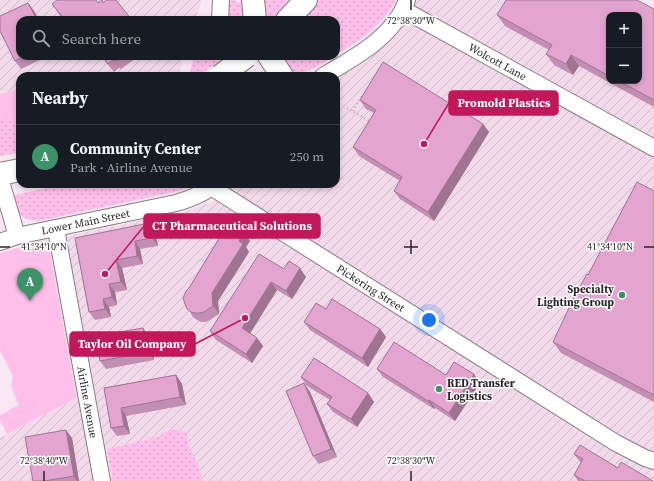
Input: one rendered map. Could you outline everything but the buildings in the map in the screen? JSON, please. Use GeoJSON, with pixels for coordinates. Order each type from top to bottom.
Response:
{"type":"FeatureCollection","features":[{"type":"Feature","properties":{"kind":"highway"},"geometry":{"type":"LineString","coordinates":[[253,0],[255,16]]}},
{"type":"Feature","properties":{"kind":"highway"},"geometry":{"type":"LineString","coordinates":[[291,16],[306,0]]}},
{"type":"Feature","properties":{"kind":"highway"},"geometry":{"type":"LineString","coordinates":[[225,72],[242,60]]}},
{"type":"Feature","properties":{"kind":"highway"},"geometry":{"type":"LineString","coordinates":[[272,60],[279,72]]}},
{"type":"Feature","properties":{"kind":"highway"},"geometry":{"type":"LineString","coordinates":[[0,174],[16,171]]}},
{"type":"Feature","properties":{"kind":"street"},"geometry":{"type":"LineString","coordinates":[[220,16],[221,0]]}},
{"type":"Feature","properties":{"kind":"street"},"geometry":{"type":"LineString","coordinates":[[330,72],[374,43],[393,24],[406,5]]}},
{"type":"Feature","properties":{"kind":"street","name":"Wolcott Lane"},"geometry":{"type":"LineString","coordinates":[[406,5],[654,148]]}},
{"type":"Feature","properties":{"kind":"street"},"geometry":{"type":"LineString","coordinates":[[226,60],[230,72]]}},
{"type":"Feature","properties":{"kind":"street"},"geometry":{"type":"LineString","coordinates":[[0,178],[17,236]]}},
{"type":"Feature","properties":{"kind":"street","name":"Lower Main Street"},"geometry":{"type":"LineString","coordinates":[[0,242],[17,236],[176,203],[194,198],[210,188]]}},
{"type":"Feature","properties":{"kind":"street","name":"Pickering Street"},"geometry":{"type":"LineString","coordinates":[[216,188],[616,443],[644,458],[654,461]]}},
{"type":"Feature","properties":{"kind":"street","name":"Airline Avenue"},"geometry":{"type":"LineString","coordinates":[[56,229],[102,481]]}},
{"type":"Feature","properties":{"kind":"path"},"geometry":{"type":"LineString","coordinates":[[353,111],[361,97],[366,100]]}},
{"type":"Feature","properties":{"kind":"path"},"geometry":{"type":"LineString","coordinates":[[347,108],[371,122]]}},
{"type":"Feature","properties":{"kind":"shaded area"},"geometry":{"type":"Polygon","coordinates":[[[0,0],[202,0],[196,16],[16,16],[16,60],[183,60],[179,72],[16,72],[16,90],[0,94],[0,0]]]}},
{"type":"Feature","properties":{"kind":"shaded area"},"geometry":{"type":"Polygon","coordinates":[[[226,0],[235,0],[237,3],[242,0],[248,16],[226,16],[226,0]]]}},
{"type":"Feature","properties":{"kind":"shaded area"},"geometry":{"type":"Polygon","coordinates":[[[260,0],[396,0],[391,9],[378,25],[340,52],[340,16],[262,16],[260,0]]]}},
{"type":"Feature","properties":{"kind":"shaded area"},"geometry":{"type":"Polygon","coordinates":[[[413,0],[632,0],[654,12],[654,481],[0,481],[0,438],[76,398],[50,252],[46,245],[38,242],[187,211],[214,201],[227,188],[340,188],[340,77],[365,62],[391,41],[408,19],[413,0]]]}},
{"type":"Feature","properties":{"kind":"shaded area"},"geometry":{"type":"Polygon","coordinates":[[[193,60],[220,60],[204,72],[190,72],[193,60]]]}},
{"type":"Feature","properties":{"kind":"shaded area"},"geometry":{"type":"Polygon","coordinates":[[[282,60],[327,60],[308,71],[294,72],[288,68],[282,60]]]}},
{"type":"Feature","properties":{"kind":"shaded area"},"geometry":{"type":"Polygon","coordinates":[[[16,90],[16,122],[0,116],[0,94],[16,90]]]}},
{"type":"Feature","properties":{"kind":"shaded area"},"geometry":{"type":"Polygon","coordinates":[[[0,116],[16,122],[16,154],[0,156],[0,116]]]}},
{"type":"Feature","properties":{"kind":"shaded area"},"geometry":{"type":"Polygon","coordinates":[[[46,188],[187,188],[179,191],[38,221],[23,217],[17,211],[11,196],[46,188]]]}},
{"type":"Feature","properties":{"kind":"shaded area"},"geometry":{"type":"Polygon","coordinates":[[[38,242],[46,245],[50,252],[76,398],[7,434],[0,420],[0,415],[19,405],[11,386],[13,376],[0,350],[0,253],[38,242]]]}},
{"type":"Feature","properties":{"kind":"shaded area"},"geometry":{"type":"Polygon","coordinates":[[[169,430],[179,430],[185,432],[188,436],[188,444],[198,464],[203,481],[113,481],[107,449],[157,437],[169,430]]]}},
{"type":"Feature","properties":{"kind":"place","name":"Promold Plastics"},"geometry":{"type":"Point","coordinates":[424,144]}},
{"type":"Feature","properties":{"kind":"place","name":"CT Pharmaceutical Solutions"},"geometry":{"type":"Point","coordinates":[105,274]}},
{"type":"Feature","properties":{"kind":"place","name":"Specialty Lighting Group"},"geometry":{"type":"Point","coordinates":[622,295]}},
{"type":"Feature","properties":{"kind":"place","name":"Community Center"},"geometry":{"type":"Point","coordinates":[30,301]}},
{"type":"Feature","properties":{"kind":"place","name":"Taylor Oil Company"},"geometry":{"type":"Point","coordinates":[245,318]}},
{"type":"Feature","properties":{"kind":"place","name":"RED Transfer Logistics"},"geometry":{"type":"Point","coordinates":[439,389]}}]}
